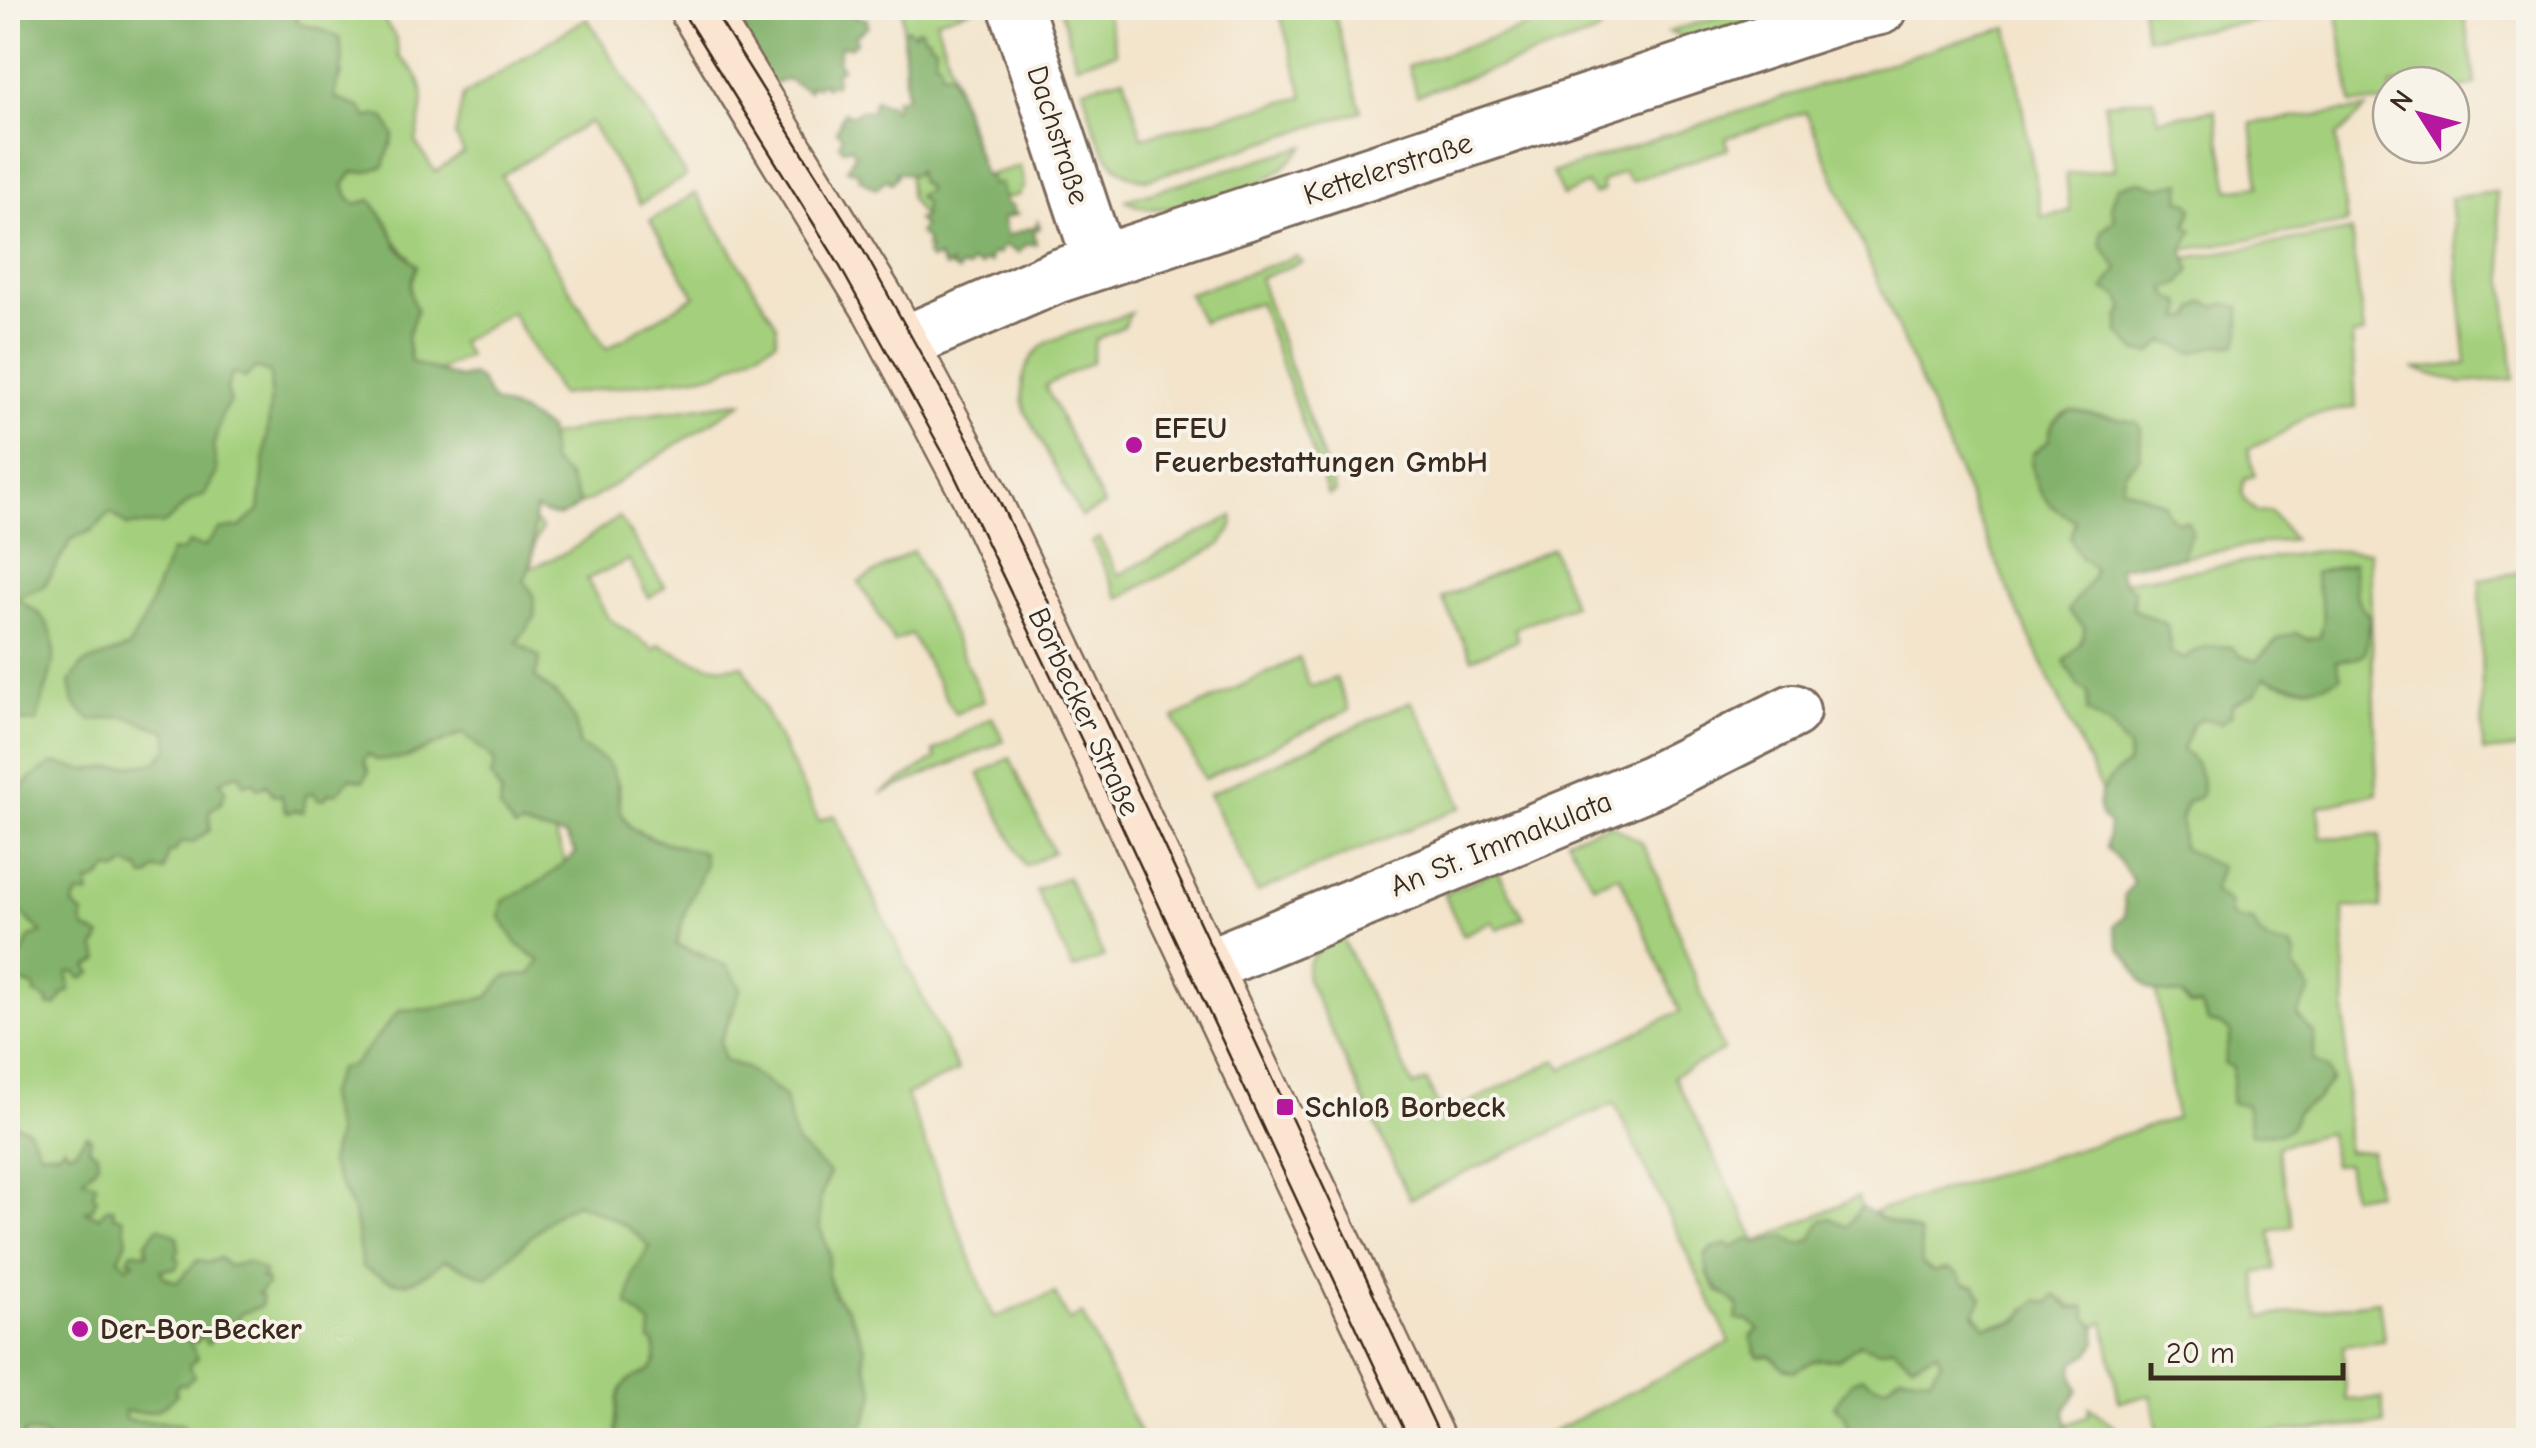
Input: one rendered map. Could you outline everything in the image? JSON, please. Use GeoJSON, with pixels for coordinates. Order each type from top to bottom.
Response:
{"type":"FeatureCollection","features":[{"type":"Feature","properties":{"kind":"street","name":"Borbecker Straße"},"geometry":{"type":"LineString","coordinates":[[697,8],[901,344],[1014,564],[1426,1440]]}},
{"type":"Feature","properties":{"kind":"street","name":"Dachstraße"},"geometry":{"type":"LineString","coordinates":[[1016,8],[1100,262]]}},
{"type":"Feature","properties":{"kind":"street","name":"Kettelerstraße"},"geometry":{"type":"LineString","coordinates":[[901,344],[1100,262],[1843,16],[1880,8]]}},
{"type":"Feature","properties":{"kind":"street","name":"An St. Immakulata"},"geometry":{"type":"LineString","coordinates":[[1204,967],[1652,781],[1793,711]]}},
{"type":"Feature","properties":{"kind":"green space"},"geometry":{"type":"Polygon","coordinates":[[[8,8],[455,531],[536,508],[534,520],[542,529],[535,542],[531,568],[568,552],[619,517],[665,587],[649,598],[629,560],[587,579],[608,618],[655,650],[659,644],[710,665],[743,665],[819,821],[834,815],[958,1071],[906,1095],[994,1318],[1055,1293],[1069,1321],[1082,1314],[1143,1440],[847,1440],[865,1422],[875,1392],[865,1363],[864,1344],[847,1308],[835,1297],[827,1273],[830,1254],[820,1228],[820,1199],[829,1173],[796,1143],[784,1096],[746,1068],[724,1060],[720,1041],[733,1012],[704,954],[676,945],[704,866],[703,852],[663,842],[631,828],[620,810],[619,784],[606,762],[579,746],[556,694],[535,678],[517,641],[535,617],[532,595],[476,618],[566,864],[789,1440],[8,1440],[8,8]]]}},
{"type":"Feature","properties":{"kind":"green space"},"geometry":{"type":"Polygon","coordinates":[[[8,8],[294,8],[298,24],[339,38],[342,65],[336,99],[360,107],[367,118],[385,118],[394,135],[384,166],[353,172],[344,185],[348,197],[356,204],[371,200],[398,247],[417,266],[410,288],[417,309],[407,337],[411,362],[459,378],[472,375],[480,380],[493,402],[548,429],[551,462],[568,477],[580,504],[558,516],[535,509],[532,554],[524,580],[533,594],[535,617],[517,642],[540,658],[535,678],[567,707],[576,724],[579,746],[601,758],[612,771],[627,823],[649,838],[703,852],[705,866],[676,945],[727,966],[741,988],[720,1041],[724,1060],[746,1068],[784,1096],[796,1143],[829,1173],[820,1199],[820,1228],[830,1254],[827,1273],[835,1297],[847,1308],[864,1344],[865,1363],[875,1392],[865,1422],[847,1440],[616,1440],[621,1390],[654,1364],[651,1325],[628,1305],[633,1274],[650,1247],[616,1220],[576,1203],[553,1216],[487,1278],[445,1260],[405,1283],[387,1280],[362,1267],[354,1213],[329,1163],[336,1135],[327,1096],[338,1069],[353,1065],[400,1010],[430,1009],[488,997],[506,976],[531,974],[540,961],[517,944],[500,917],[503,901],[546,878],[576,853],[565,836],[521,826],[515,829],[500,810],[501,793],[491,777],[495,761],[463,733],[406,758],[376,760],[368,754],[364,761],[369,772],[363,781],[351,778],[337,793],[329,793],[324,799],[318,799],[313,792],[306,795],[303,812],[285,810],[281,795],[274,796],[266,784],[258,789],[253,782],[243,784],[236,774],[219,781],[226,789],[221,803],[210,810],[210,830],[193,842],[181,842],[175,851],[169,852],[164,871],[154,870],[144,877],[139,868],[127,864],[118,871],[109,869],[98,880],[88,883],[89,894],[78,895],[73,905],[84,915],[85,929],[101,936],[95,948],[100,960],[87,967],[92,973],[82,979],[76,972],[68,973],[70,991],[63,994],[57,1006],[48,1006],[48,1001],[35,994],[34,987],[14,976],[30,937],[42,933],[8,899],[9,878],[20,861],[9,826],[12,803],[25,784],[54,763],[86,770],[155,763],[169,748],[167,731],[124,716],[91,721],[74,704],[70,682],[83,664],[128,648],[144,620],[171,551],[181,552],[189,543],[204,547],[219,530],[240,527],[259,511],[271,396],[270,373],[256,368],[245,378],[232,373],[227,389],[230,401],[213,447],[217,472],[204,496],[193,499],[164,524],[127,526],[111,512],[93,530],[72,539],[44,586],[17,597],[39,614],[50,629],[54,655],[37,722],[8,721],[8,457],[20,445],[8,410],[8,8]]]}},
{"type":"Feature","properties":{"kind":"green space"},"geometry":{"type":"Polygon","coordinates":[[[294,8],[376,8],[396,38],[399,57],[410,66],[421,86],[416,143],[435,172],[464,153],[455,136],[463,96],[587,18],[686,176],[640,204],[590,122],[501,176],[606,349],[695,296],[650,221],[696,193],[777,325],[776,341],[718,373],[560,395],[511,312],[460,342],[468,356],[437,372],[411,363],[407,337],[411,329],[410,256],[371,200],[356,204],[348,197],[344,184],[353,172],[383,166],[387,148],[360,107],[336,99],[335,87],[342,74],[321,29],[298,24],[294,8]]]}},
{"type":"Feature","properties":{"kind":"green space"},"geometry":{"type":"Polygon","coordinates":[[[719,8],[856,8],[854,16],[867,19],[868,26],[855,36],[857,42],[851,47],[840,46],[838,62],[842,69],[835,72],[834,86],[829,83],[826,87],[822,82],[816,87],[810,85],[809,91],[787,79],[768,85],[735,27],[738,16],[732,17],[719,8]]]}},
{"type":"Feature","properties":{"kind":"green space"},"geometry":{"type":"Polygon","coordinates":[[[902,8],[976,8],[936,20],[984,176],[1020,166],[1024,185],[1019,195],[923,217],[910,198],[902,8]]]}},
{"type":"Feature","properties":{"kind":"green space"},"geometry":{"type":"Polygon","coordinates":[[[1060,8],[1105,8],[1117,53],[1076,64],[1060,8]]]}},
{"type":"Feature","properties":{"kind":"green space"},"geometry":{"type":"Polygon","coordinates":[[[1278,8],[1333,8],[1361,111],[1149,179],[1133,177],[1110,160],[1096,133],[1083,88],[1124,77],[1142,137],[1304,97],[1278,8]]]}},
{"type":"Feature","properties":{"kind":"green space"},"geometry":{"type":"Polygon","coordinates":[[[1581,8],[1593,8],[1601,30],[1417,95],[1408,66],[1581,8]]]}},
{"type":"Feature","properties":{"kind":"green space"},"geometry":{"type":"Polygon","coordinates":[[[1745,8],[1795,8],[1691,40],[1668,32],[1745,8]]]}},
{"type":"Feature","properties":{"kind":"green space"},"geometry":{"type":"Polygon","coordinates":[[[2141,8],[2276,8],[2277,19],[2146,37],[2141,8]]]}},
{"type":"Feature","properties":{"kind":"green space"},"geometry":{"type":"Polygon","coordinates":[[[2336,8],[2463,8],[2476,85],[2471,86],[2471,65],[2371,65],[2371,103],[2352,104],[2336,8]]]}},
{"type":"Feature","properties":{"kind":"green space"},"geometry":{"type":"Polygon","coordinates":[[[907,28],[914,34],[917,29],[922,30],[922,35],[929,37],[936,46],[935,60],[940,61],[941,72],[950,73],[984,176],[991,177],[991,185],[1000,183],[1005,203],[1017,214],[1002,219],[1007,236],[1036,226],[1038,221],[1040,228],[1034,231],[1036,244],[1027,244],[1018,253],[1004,245],[999,254],[991,254],[990,263],[985,260],[981,266],[971,262],[969,268],[959,267],[958,272],[951,264],[945,268],[938,257],[930,260],[926,254],[930,250],[925,248],[927,241],[919,233],[923,225],[917,220],[923,217],[925,204],[917,196],[927,190],[917,171],[914,175],[896,172],[891,183],[886,179],[876,189],[859,178],[859,172],[847,169],[855,154],[851,147],[844,149],[839,145],[842,136],[836,131],[844,112],[851,116],[860,110],[871,111],[875,99],[890,104],[892,110],[896,105],[894,99],[907,97],[903,33],[907,28]]]}},
{"type":"Feature","properties":{"kind":"green space"},"geometry":{"type":"Polygon","coordinates":[[[2008,28],[2042,217],[2070,211],[2066,174],[2115,169],[2104,103],[2154,98],[2158,119],[2215,110],[2229,190],[2259,186],[2251,123],[2366,109],[2336,137],[2347,223],[2183,250],[2185,258],[2351,231],[2364,334],[2352,336],[2356,407],[2307,416],[2276,437],[2248,449],[2255,475],[2245,479],[2244,498],[2257,512],[2270,511],[2293,539],[2118,567],[2123,581],[2318,551],[2369,551],[2377,793],[2318,807],[2321,838],[2380,835],[2381,908],[2344,907],[2347,1152],[2371,1151],[2376,1192],[2352,1196],[2346,1164],[2334,1165],[2328,1133],[2277,1146],[2293,1226],[2270,1231],[2275,1269],[2256,1273],[2262,1317],[2379,1301],[2384,1341],[2343,1346],[2346,1400],[2382,1398],[2384,1424],[2160,1440],[2151,1395],[2119,1402],[2104,1322],[2095,1326],[2063,1300],[2026,1308],[2014,1321],[1985,1326],[1948,1269],[1933,1272],[1922,1264],[1921,1241],[1874,1212],[2176,1118],[2138,870],[2011,596],[1806,112],[1726,138],[1728,149],[1631,181],[1623,171],[1601,183],[1603,191],[1594,194],[1587,184],[1563,196],[1552,173],[1950,43],[2008,28]]]}},
{"type":"Feature","properties":{"kind":"green space"},"geometry":{"type":"Polygon","coordinates":[[[1305,146],[1276,173],[1224,197],[1157,209],[1139,207],[1126,200],[1305,146]]]}},
{"type":"Feature","properties":{"kind":"green space"},"geometry":{"type":"Polygon","coordinates":[[[2140,181],[2159,187],[2182,182],[2180,200],[2193,208],[2186,225],[2193,230],[2183,250],[2191,270],[2180,284],[2165,288],[2171,298],[2182,303],[2180,318],[2191,318],[2204,302],[2216,307],[2240,307],[2236,345],[2218,345],[2192,353],[2165,341],[2151,353],[2138,352],[2119,333],[2124,307],[2119,297],[2104,289],[2118,269],[2101,245],[2101,231],[2115,219],[2111,206],[2118,186],[2140,181]]]}},
{"type":"Feature","properties":{"kind":"green space"},"geometry":{"type":"Polygon","coordinates":[[[2496,192],[2514,379],[2462,383],[2413,369],[2467,364],[2450,198],[2496,192]]]}},
{"type":"Feature","properties":{"kind":"green space"},"geometry":{"type":"Polygon","coordinates":[[[1297,256],[1302,262],[1259,278],[1335,492],[1328,495],[1259,302],[1202,322],[1188,294],[1297,256]]]}},
{"type":"Feature","properties":{"kind":"green space"},"geometry":{"type":"Polygon","coordinates":[[[1131,313],[1124,326],[1095,340],[1092,362],[1045,386],[1104,505],[1081,517],[1025,411],[1025,371],[1034,354],[1050,341],[1131,313]]]}},
{"type":"Feature","properties":{"kind":"green space"},"geometry":{"type":"Polygon","coordinates":[[[744,401],[589,501],[561,509],[520,443],[637,416],[744,401]]]}},
{"type":"Feature","properties":{"kind":"green space"},"geometry":{"type":"Polygon","coordinates":[[[2071,410],[2137,422],[2141,430],[2140,457],[2125,472],[2122,487],[2164,503],[2175,521],[2187,521],[2192,531],[2181,557],[2118,567],[2123,581],[2134,589],[2133,609],[2167,625],[2171,653],[2185,659],[2207,647],[2232,647],[2239,655],[2256,661],[2278,639],[2296,633],[2307,639],[2320,637],[2324,617],[2314,573],[2353,563],[2357,598],[2371,617],[2365,652],[2358,658],[2336,661],[2341,677],[2303,687],[2265,677],[2256,693],[2232,705],[2231,715],[2221,723],[2201,718],[2192,725],[2182,750],[2196,765],[2202,783],[2200,797],[2186,802],[2181,820],[2182,848],[2221,867],[2213,892],[2230,903],[2230,915],[2253,921],[2259,933],[2272,943],[2290,946],[2296,956],[2294,968],[2311,990],[2297,1015],[2314,1034],[2314,1061],[2328,1069],[2332,1080],[2316,1100],[2296,1113],[2291,1127],[2282,1133],[2251,1134],[2246,1105],[2231,1103],[2233,1068],[2224,1063],[2231,1032],[2208,1022],[2201,1006],[2190,1005],[2181,995],[2148,988],[2118,943],[2114,925],[2125,916],[2124,896],[2133,883],[2106,848],[2109,825],[2102,817],[2099,800],[2106,784],[2127,765],[2129,750],[2111,727],[2087,711],[2088,692],[2078,686],[2064,662],[2080,643],[2085,628],[2068,611],[2092,578],[2094,568],[2080,557],[2070,538],[2075,521],[2048,502],[2032,468],[2032,454],[2049,440],[2054,421],[2071,410]]]}},
{"type":"Feature","properties":{"kind":"green space"},"geometry":{"type":"Polygon","coordinates":[[[1233,516],[1232,527],[1222,544],[1119,598],[1092,542],[1099,538],[1118,575],[1233,516]]]}},
{"type":"Feature","properties":{"kind":"green space"},"geometry":{"type":"Polygon","coordinates":[[[1552,548],[1573,605],[1515,628],[1517,640],[1472,659],[1442,598],[1552,548]]]}},
{"type":"Feature","properties":{"kind":"green space"},"geometry":{"type":"Polygon","coordinates":[[[913,551],[984,701],[955,714],[911,634],[894,642],[859,582],[913,551]]]}},
{"type":"Feature","properties":{"kind":"green space"},"geometry":{"type":"Polygon","coordinates":[[[2522,572],[2528,748],[2483,752],[2480,579],[2522,572]]]}},
{"type":"Feature","properties":{"kind":"green space"},"geometry":{"type":"Polygon","coordinates":[[[1299,658],[1310,687],[1336,678],[1349,710],[1204,779],[1174,718],[1299,658]]]}},
{"type":"Feature","properties":{"kind":"green space"},"geometry":{"type":"Polygon","coordinates":[[[1411,701],[1443,757],[1462,807],[1257,892],[1209,794],[1411,701]]]}},
{"type":"Feature","properties":{"kind":"green space"},"geometry":{"type":"Polygon","coordinates":[[[992,717],[1004,741],[880,794],[936,758],[933,752],[992,717]]]}},
{"type":"Feature","properties":{"kind":"green space"},"geometry":{"type":"Polygon","coordinates":[[[1010,758],[1053,852],[1025,866],[979,774],[1010,758]]]}},
{"type":"Feature","properties":{"kind":"green space"},"geometry":{"type":"Polygon","coordinates":[[[1609,824],[1641,842],[1652,862],[1723,1051],[1674,1076],[1757,1242],[1858,1197],[1861,1207],[1847,1227],[1831,1218],[1812,1239],[1798,1244],[1784,1236],[1758,1243],[1707,1273],[1717,1291],[1727,1295],[1759,1330],[1754,1350],[1759,1356],[1771,1356],[1783,1368],[1793,1371],[1813,1360],[1839,1359],[1859,1344],[1880,1351],[1892,1347],[1912,1363],[1937,1352],[1941,1362],[1930,1378],[1901,1374],[1887,1386],[1874,1384],[1834,1406],[1844,1414],[1851,1433],[1846,1440],[1535,1440],[1730,1342],[1614,1103],[1410,1199],[1307,979],[1311,958],[1342,938],[1413,1086],[1427,1081],[1442,1116],[1557,1060],[1562,1069],[1680,1011],[1619,875],[1594,886],[1567,839],[1609,824]]]}},
{"type":"Feature","properties":{"kind":"green space"},"geometry":{"type":"Polygon","coordinates":[[[1497,870],[1524,918],[1498,930],[1492,921],[1463,935],[1444,894],[1497,870]]]}},
{"type":"Feature","properties":{"kind":"green space"},"geometry":{"type":"Polygon","coordinates":[[[1067,877],[1104,957],[1073,969],[1036,890],[1067,877]]]}},
{"type":"Feature","properties":{"kind":"green space"},"geometry":{"type":"Polygon","coordinates":[[[8,1080],[13,1095],[11,1122],[28,1129],[40,1152],[58,1152],[64,1146],[68,1152],[75,1150],[87,1135],[91,1139],[89,1148],[97,1153],[98,1163],[83,1179],[96,1183],[93,1195],[97,1197],[93,1208],[86,1211],[99,1217],[107,1208],[113,1208],[114,1216],[123,1218],[127,1241],[119,1259],[127,1267],[134,1262],[128,1260],[132,1251],[147,1254],[146,1242],[159,1227],[177,1236],[176,1257],[180,1261],[176,1268],[161,1270],[164,1277],[177,1282],[198,1260],[207,1263],[220,1258],[228,1266],[247,1262],[265,1272],[261,1279],[266,1279],[267,1285],[258,1294],[262,1297],[261,1306],[240,1314],[237,1322],[220,1325],[221,1330],[208,1344],[201,1336],[196,1343],[194,1339],[189,1341],[198,1358],[189,1365],[194,1376],[185,1385],[179,1384],[171,1401],[154,1411],[125,1411],[125,1419],[183,1424],[194,1440],[48,1440],[45,1435],[25,1432],[23,1440],[8,1440],[8,1080]]]}},
{"type":"Feature","properties":{"kind":"green space"},"geometry":{"type":"Polygon","coordinates":[[[1861,1207],[1920,1233],[1922,1264],[1933,1272],[1948,1269],[1958,1274],[1963,1283],[1976,1286],[1982,1298],[1974,1314],[1985,1326],[2017,1321],[2038,1300],[2048,1303],[2056,1295],[2070,1308],[2085,1307],[2087,1318],[2095,1326],[2097,1342],[2089,1353],[2074,1362],[2078,1390],[2065,1410],[2068,1431],[2060,1440],[2011,1436],[2005,1440],[1846,1440],[1851,1432],[1844,1414],[1834,1406],[1851,1383],[1862,1377],[1887,1386],[1901,1374],[1930,1378],[1941,1362],[1937,1352],[1912,1363],[1892,1347],[1880,1351],[1859,1344],[1839,1359],[1814,1360],[1794,1371],[1783,1368],[1771,1356],[1759,1356],[1750,1337],[1759,1329],[1736,1319],[1738,1306],[1711,1280],[1705,1255],[1713,1248],[1728,1244],[1731,1248],[1750,1239],[1758,1243],[1784,1236],[1798,1244],[1811,1240],[1822,1220],[1831,1218],[1847,1227],[1861,1207]]]}},
{"type":"Feature","properties":{"kind":"green space"},"geometry":{"type":"Polygon","coordinates":[[[2089,1407],[2131,1440],[2060,1440],[2068,1432],[2066,1425],[2088,1416],[2089,1407]]]}},
{"type":"Feature","properties":{"kind":"tram line"},"geometry":{"type":"LineString","coordinates":[[680,8],[838,263],[948,462],[1409,1440]]}},
{"type":"Feature","properties":{"kind":"tram line"},"geometry":{"type":"LineString","coordinates":[[712,8],[861,246],[976,453],[1442,1440]]}},
{"type":"Feature","properties":{"kind":"place","name":"EFEU Feuerbestattungen GmbH"},"geometry":{"type":"Point","coordinates":[1134,445]}},
{"type":"Feature","properties":{"kind":"place","name":"Schloß Borbeck"},"geometry":{"type":"Point","coordinates":[1285,1107]}},
{"type":"Feature","properties":{"kind":"place","name":"Der-Bor-Becker"},"geometry":{"type":"Point","coordinates":[80,1329]}}]}
